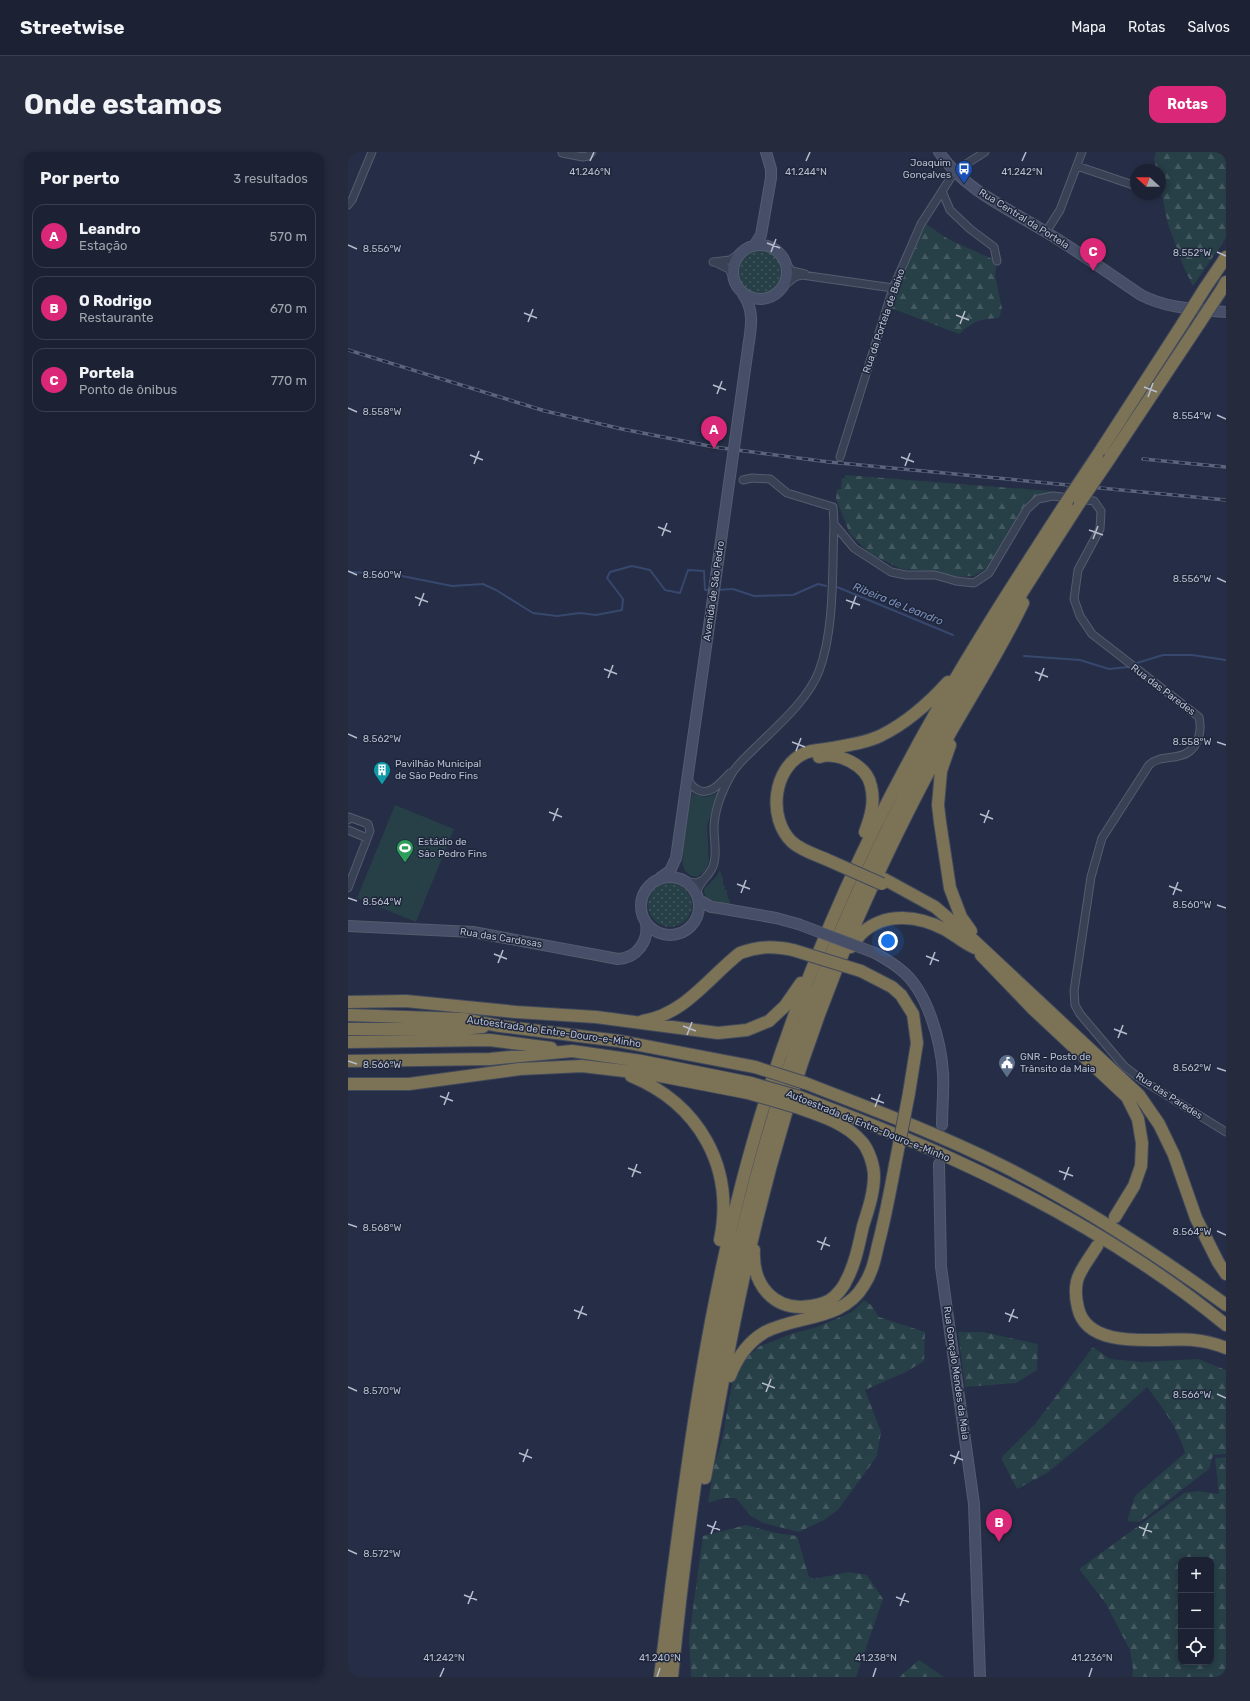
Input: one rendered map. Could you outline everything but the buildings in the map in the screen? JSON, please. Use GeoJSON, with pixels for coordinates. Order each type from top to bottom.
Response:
{"type":"FeatureCollection","features":[{"type":"Feature","properties":{"kind":"highway"},"geometry":{"type":"LineString","coordinates":[[660,1677],[689,1451],[701,1371],[718,1285],[739,1193],[764,1106],[814,962],[860,857],[907,764],[965,663],[1067,501],[1226,257]]}},
{"type":"Feature","properties":{"kind":"highway"},"geometry":{"type":"LineString","coordinates":[[672,1677],[689,1538],[712,1381],[736,1256],[759,1165],[799,1036],[869,867],[908,787],[962,691],[1080,502],[1224,285]]}},
{"type":"Feature","properties":{"kind":"highway"},"geometry":{"type":"LineString","coordinates":[[689,1538],[700,1506],[739,1298],[757,1219],[786,1114],[835,976],[857,922],[905,818],[963,710],[1016,619],[1046,555]]}},
{"type":"Feature","properties":{"kind":"highway"},"geometry":{"type":"LineString","coordinates":[[831,858],[801,849],[791,841],[782,827],[777,808],[777,792],[786,770],[794,761],[806,752],[847,746],[882,736],[919,712],[965,663]]}},
{"type":"Feature","properties":{"kind":"highway"},"geometry":{"type":"LineString","coordinates":[[963,710],[941,771],[938,805],[950,888],[955,904],[961,917],[990,955]]}},
{"type":"Feature","properties":{"kind":"highway"},"geometry":{"type":"LineString","coordinates":[[860,857],[861,841],[873,804],[871,784],[863,771],[847,759],[826,755],[805,761],[790,775],[783,793],[783,810],[788,826],[795,835],[804,843],[831,858],[935,907],[990,955],[1139,1095],[1159,1124],[1174,1155],[1196,1218],[1218,1262],[1226,1274]]}},
{"type":"Feature","properties":{"kind":"highway"},"geometry":{"type":"LineString","coordinates":[[883,882],[932,912],[952,927],[1033,1009],[1127,1098],[1138,1119],[1142,1143],[1141,1166],[1134,1186],[1115,1217]]}},
{"type":"Feature","properties":{"kind":"highway"},"geometry":{"type":"LineString","coordinates":[[835,976],[847,953],[861,933],[876,924],[891,919],[909,918],[928,922],[974,948]]}},
{"type":"Feature","properties":{"kind":"highway"},"geometry":{"type":"LineString","coordinates":[[635,1022],[658,1018],[673,1011],[740,953],[752,948],[777,946],[861,971],[892,987],[901,995],[913,1014],[918,1043],[909,1093],[884,1224],[873,1265],[864,1286],[849,1303],[824,1316],[787,1324],[766,1332],[749,1345],[737,1360],[720,1402]]}},
{"type":"Feature","properties":{"kind":"highway"},"geometry":{"type":"LineString","coordinates":[[348,1002],[420,1002],[501,1011],[596,1017],[718,1033],[747,1030],[769,1021],[785,1006],[814,962]]}},
{"type":"Feature","properties":{"kind":"highway","name":"Autoestrada de Entre-Douro-e-Minho"},"geometry":{"type":"LineString","coordinates":[[348,1015],[463,1019],[500,1026],[619,1041],[755,1067],[805,1082],[925,1130],[997,1163],[1046,1188],[1090,1213],[1151,1251],[1226,1305]]}},
{"type":"Feature","properties":{"kind":"highway"},"geometry":{"type":"LineString","coordinates":[[348,1029],[460,1029],[500,1026]]}},
{"type":"Feature","properties":{"kind":"highway"},"geometry":{"type":"LineString","coordinates":[[348,1042],[490,1040],[572,1051]]}},
{"type":"Feature","properties":{"kind":"highway","name":"Autoestrada de Entre-Douro-e-Minho"},"geometry":{"type":"LineString","coordinates":[[348,1061],[490,1059],[572,1051],[641,1061],[750,1088]]}},
{"type":"Feature","properties":{"kind":"highway"},"geometry":{"type":"LineString","coordinates":[[348,1084],[409,1084],[526,1068],[582,1066],[605,1068],[750,1088],[798,1102],[852,1132],[864,1143],[871,1160],[874,1175],[872,1194],[856,1254],[846,1281],[835,1296],[819,1305],[799,1308],[781,1303],[768,1294],[758,1277],[755,1268],[754,1252],[757,1219]]}},
{"type":"Feature","properties":{"kind":"highway"},"geometry":{"type":"LineString","coordinates":[[605,1068],[645,1082],[665,1093],[689,1115],[705,1137],[720,1175],[724,1202],[722,1233],[716,1262],[718,1285]]}},
{"type":"Feature","properties":{"kind":"highway","name":"Autoestrada de Entre-Douro-e-Minho"},"geometry":{"type":"LineString","coordinates":[[798,1102],[925,1146],[1036,1200],[1085,1228],[1131,1257],[1192,1298],[1226,1325]]}},
{"type":"Feature","properties":{"kind":"highway"},"geometry":{"type":"LineString","coordinates":[[1097,1246],[1077,1280],[1076,1298],[1080,1315],[1089,1327],[1104,1335],[1130,1340],[1194,1340],[1226,1348]]}},
{"type":"Feature","properties":{"kind":"street"},"geometry":{"type":"LineString","coordinates":[[348,204],[352,200],[372,152]]}},
{"type":"Feature","properties":{"kind":"street"},"geometry":{"type":"LineString","coordinates":[[562,153],[583,157],[588,156],[592,152]]}},
{"type":"Feature","properties":{"kind":"street"},"geometry":{"type":"LineString","coordinates":[[754,246],[761,235],[771,178],[771,169],[766,152]]}},
{"type":"Feature","properties":{"kind":"street","name":"Rua Central da Portela"},"geometry":{"type":"LineString","coordinates":[[939,152],[955,170],[976,189],[1006,209],[1046,232],[1141,295],[1156,303],[1226,312]]}},
{"type":"Feature","properties":{"kind":"street"},"geometry":{"type":"LineString","coordinates":[[955,170],[985,152]]}},
{"type":"Feature","properties":{"kind":"street"},"geometry":{"type":"LineString","coordinates":[[1046,232],[1060,210],[1082,152]]}},
{"type":"Feature","properties":{"kind":"street"},"geometry":{"type":"LineString","coordinates":[[1077,166],[1130,184]]}},
{"type":"Feature","properties":{"kind":"street","name":"Rua da Portela de Baixo"},"geometry":{"type":"LineString","coordinates":[[840,457],[893,288],[921,224],[955,170]]}},
{"type":"Feature","properties":{"kind":"street"},"geometry":{"type":"LineString","coordinates":[[942,191],[950,210],[994,247],[997,261]]}},
{"type":"Feature","properties":{"kind":"street"},"geometry":{"type":"LineString","coordinates":[[813,276],[792,270],[785,264],[777,252],[762,246],[754,246],[730,260],[713,262],[729,269],[742,292],[747,296],[756,299],[773,296],[781,288],[802,275],[893,288]]}},
{"type":"Feature","properties":{"kind":"street"},"geometry":{"type":"LineString","coordinates":[[734,279],[734,265],[742,252]]}},
{"type":"Feature","properties":{"kind":"street"},"geometry":{"type":"LineString","coordinates":[[781,288],[787,275],[785,264]]}},
{"type":"Feature","properties":{"kind":"street","name":"Avenida de São Pedro"},"geometry":{"type":"LineString","coordinates":[[742,292],[751,308],[752,324]]}},
{"type":"Feature","properties":{"kind":"street","name":"Avenida de São Pedro"},"geometry":{"type":"LineString","coordinates":[[660,878],[670,871],[676,858],[748,348],[756,309],[766,298]]}},
{"type":"Feature","properties":{"kind":"street"},"geometry":{"type":"LineString","coordinates":[[688,775],[689,781],[694,788],[705,792],[711,790],[785,718],[806,694],[819,673],[827,647],[830,625],[834,524],[833,507],[788,493],[770,479],[752,478],[743,480]]}},
{"type":"Feature","properties":{"kind":"street","name":"Rua das Paredes"},"geometry":{"type":"LineString","coordinates":[[834,524],[854,548],[891,572],[906,575],[935,575],[956,581],[974,583],[990,573],[1027,509],[1038,500],[1053,496],[1094,501],[1098,506],[1101,511],[1100,529],[1078,570],[1074,599],[1080,616],[1092,634],[1199,717],[1200,733],[1197,742],[1187,753],[1153,761],[1149,765],[1102,838],[1091,877],[1074,991],[1075,1005],[1080,1014],[1107,1048],[1131,1072],[1226,1132]]}},
{"type":"Feature","properties":{"kind":"street"},"geometry":{"type":"LineString","coordinates":[[705,878],[699,885],[698,913],[688,929],[677,934],[664,934],[651,928],[646,923],[640,906],[646,889],[652,882],[660,878],[674,876],[685,881],[697,883],[710,874],[715,860],[715,812],[732,774],[741,762]]}},
{"type":"Feature","properties":{"kind":"street"},"geometry":{"type":"LineString","coordinates":[[348,820],[349,817],[368,824],[370,831],[348,888]]}},
{"type":"Feature","properties":{"kind":"street"},"geometry":{"type":"LineString","coordinates":[[348,830],[368,838]]}},
{"type":"Feature","properties":{"kind":"street","name":"Avenida de São Pedro"},"geometry":{"type":"LineString","coordinates":[[676,858],[678,871],[685,881]]}},
{"type":"Feature","properties":{"kind":"street"},"geometry":{"type":"LineString","coordinates":[[685,881],[698,896],[711,906],[798,924],[875,953],[902,970],[920,991],[928,1007],[935,1030],[943,1072],[942,1125]]}},
{"type":"Feature","properties":{"kind":"street"},"geometry":{"type":"LineString","coordinates":[[692,924],[706,914],[727,910]]}},
{"type":"Feature","properties":{"kind":"street"},"geometry":{"type":"LineString","coordinates":[[644,941],[646,935],[646,923]]}},
{"type":"Feature","properties":{"kind":"street","name":"Rua das Cardosas"},"geometry":{"type":"LineString","coordinates":[[348,926],[473,932],[618,959],[627,958],[633,955],[644,941],[654,935],[664,934]]}},
{"type":"Feature","properties":{"kind":"street","name":"Rua Gonçalo Mendes da Maia"},"geometry":{"type":"LineString","coordinates":[[939,1164],[941,1267],[974,1504],[980,1677]]}},
{"type":"Feature","properties":{"kind":"green space"},"geometry":{"type":"Polygon","coordinates":[[[1156,152],[1226,152],[1226,238],[1193,286],[1184,268],[1168,224],[1163,200],[1166,200],[1166,164],[1155,164],[1154,158],[1156,152]]]}},
{"type":"Feature","properties":{"kind":"green space"},"geometry":{"type":"Polygon","coordinates":[[[926,224],[948,239],[997,261],[995,275],[1002,308],[999,318],[986,319],[977,322],[959,334],[891,308],[896,291],[926,224]]]}},
{"type":"Feature","properties":{"kind":"green space"},"geometry":{"type":"Polygon","coordinates":[[[759,249],[772,253],[778,259],[782,272],[778,285],[772,291],[759,295],[746,291],[740,285],[736,272],[740,259],[746,253],[759,249]]]}},
{"type":"Feature","properties":{"kind":"green space"},"geometry":{"type":"Polygon","coordinates":[[[845,475],[1063,492],[1061,495],[1042,495],[1034,497],[1030,500],[1025,504],[987,568],[974,576],[954,577],[940,572],[901,569],[869,553],[850,534],[836,499],[837,489],[841,489],[842,478],[845,478],[845,475]]]}},
{"type":"Feature","properties":{"kind":"green space"},"geometry":{"type":"Polygon","coordinates":[[[718,792],[707,826],[709,862],[703,872],[697,877],[694,877],[685,871],[682,861],[692,793],[705,797],[711,796],[718,792]]]}},
{"type":"Feature","properties":{"kind":"green space","name":"Estádio de São Pedro Fins"},"geometry":{"type":"Polygon","coordinates":[[[395,805],[454,829],[416,922],[357,898],[395,805]]]}},
{"type":"Feature","properties":{"kind":"green space"},"geometry":{"type":"Polygon","coordinates":[[[720,870],[723,885],[726,887],[724,890],[727,890],[731,905],[713,902],[707,898],[705,894],[704,889],[716,877],[720,870]]]}},
{"type":"Feature","properties":{"kind":"green space"},"geometry":{"type":"Polygon","coordinates":[[[674,883],[679,884],[686,889],[691,896],[691,914],[686,921],[679,926],[666,927],[661,926],[654,921],[649,914],[648,901],[649,896],[654,889],[661,884],[674,883]]]}},
{"type":"Feature","properties":{"kind":"green space"},"geometry":{"type":"Polygon","coordinates":[[[864,1300],[871,1305],[879,1317],[925,1332],[924,1361],[906,1372],[865,1390],[881,1432],[877,1456],[838,1510],[824,1520],[799,1532],[763,1523],[751,1516],[736,1498],[724,1498],[708,1503],[714,1466],[722,1440],[734,1373],[746,1358],[760,1346],[791,1334],[817,1327],[852,1312],[864,1300]]]}},
{"type":"Feature","properties":{"kind":"green space"},"geometry":{"type":"Polygon","coordinates":[[[958,1332],[983,1332],[1038,1344],[1037,1370],[1016,1383],[965,1387],[958,1332]]]}},
{"type":"Feature","properties":{"kind":"green space"},"geometry":{"type":"Polygon","coordinates":[[[1093,1347],[1110,1359],[1143,1362],[1198,1359],[1226,1370],[1226,1454],[1213,1455],[1209,1469],[1140,1522],[1127,1521],[1135,1496],[1185,1453],[1174,1426],[1147,1387],[1102,1428],[1047,1473],[1017,1489],[1001,1458],[1035,1424],[1093,1347]]]}},
{"type":"Feature","properties":{"kind":"green space"},"geometry":{"type":"Polygon","coordinates":[[[1226,1457],[1226,1677],[1132,1677],[1133,1670],[1130,1650],[1106,1604],[1079,1569],[1184,1493],[1198,1491],[1219,1494],[1215,1458],[1226,1457]]]}},
{"type":"Feature","properties":{"kind":"green space"},"geometry":{"type":"Polygon","coordinates":[[[746,1525],[776,1533],[797,1536],[809,1577],[814,1579],[848,1572],[867,1575],[883,1599],[856,1677],[691,1677],[689,1637],[703,1536],[746,1525]]]}},
{"type":"Feature","properties":{"kind":"green space"},"geometry":{"type":"Polygon","coordinates":[[[919,1660],[944,1677],[899,1677],[919,1660]]]}},
{"type":"Feature","properties":{"kind":"waterway","name":"Ribeira de Leandro"},"geometry":{"type":"LineString","coordinates":[[348,572],[392,574],[452,586],[483,584],[496,590],[533,613],[557,616],[580,613],[596,615],[622,610],[623,599],[607,578],[610,572],[632,566],[650,570],[665,590],[680,593],[688,570],[704,571],[705,590],[710,590]]}},
{"type":"Feature","properties":{"kind":"waterway","name":"Ribeira de Leandro"},"geometry":{"type":"LineString","coordinates":[[717,590],[733,589],[754,596],[793,595],[818,584],[826,586]]}},
{"type":"Feature","properties":{"kind":"waterway","name":"Ribeira de Leandro"},"geometry":{"type":"LineString","coordinates":[[837,587],[953,635]]}},
{"type":"Feature","properties":{"kind":"waterway","name":"Ribeira de Leandro"},"geometry":{"type":"LineString","coordinates":[[1137,663],[1163,655],[1192,655],[1226,660]]}},
{"type":"Feature","properties":{"kind":"waterway","name":"Ribeira de Leandro"},"geometry":{"type":"LineString","coordinates":[[1024,656],[1080,660],[1109,669],[1128,667]]}},
{"type":"Feature","properties":{"kind":"railway"},"geometry":{"type":"LineString","coordinates":[[348,350],[545,411],[622,429],[714,447],[829,462],[1226,500]]}},
{"type":"Feature","properties":{"kind":"railway"},"geometry":{"type":"LineString","coordinates":[[1143,459],[1226,467]]}},
{"type":"Feature","properties":{"kind":"place","name":"Joaquim Gonçalves"},"geometry":{"type":"Point","coordinates":[964,184]}},
{"type":"Feature","properties":{"kind":"place","name":"Portela"},"geometry":{"type":"Point","coordinates":[1093,271]}},
{"type":"Feature","properties":{"kind":"place","name":"Leandro"},"geometry":{"type":"Point","coordinates":[714,449]}},
{"type":"Feature","properties":{"kind":"place","name":"Pavilhão Municipal de São Pedro Fins"},"geometry":{"type":"Point","coordinates":[382,785]}},
{"type":"Feature","properties":{"kind":"place","name":"Estádio de São Pedro Fins"},"geometry":{"type":"Point","coordinates":[405,863]}},
{"type":"Feature","properties":{"kind":"place","name":"GNR - Posto de Trânsito da Maia"},"geometry":{"type":"Point","coordinates":[1007,1078]}},
{"type":"Feature","properties":{"kind":"place","name":"O Rodrigo"},"geometry":{"type":"Point","coordinates":[999,1542]}}]}
